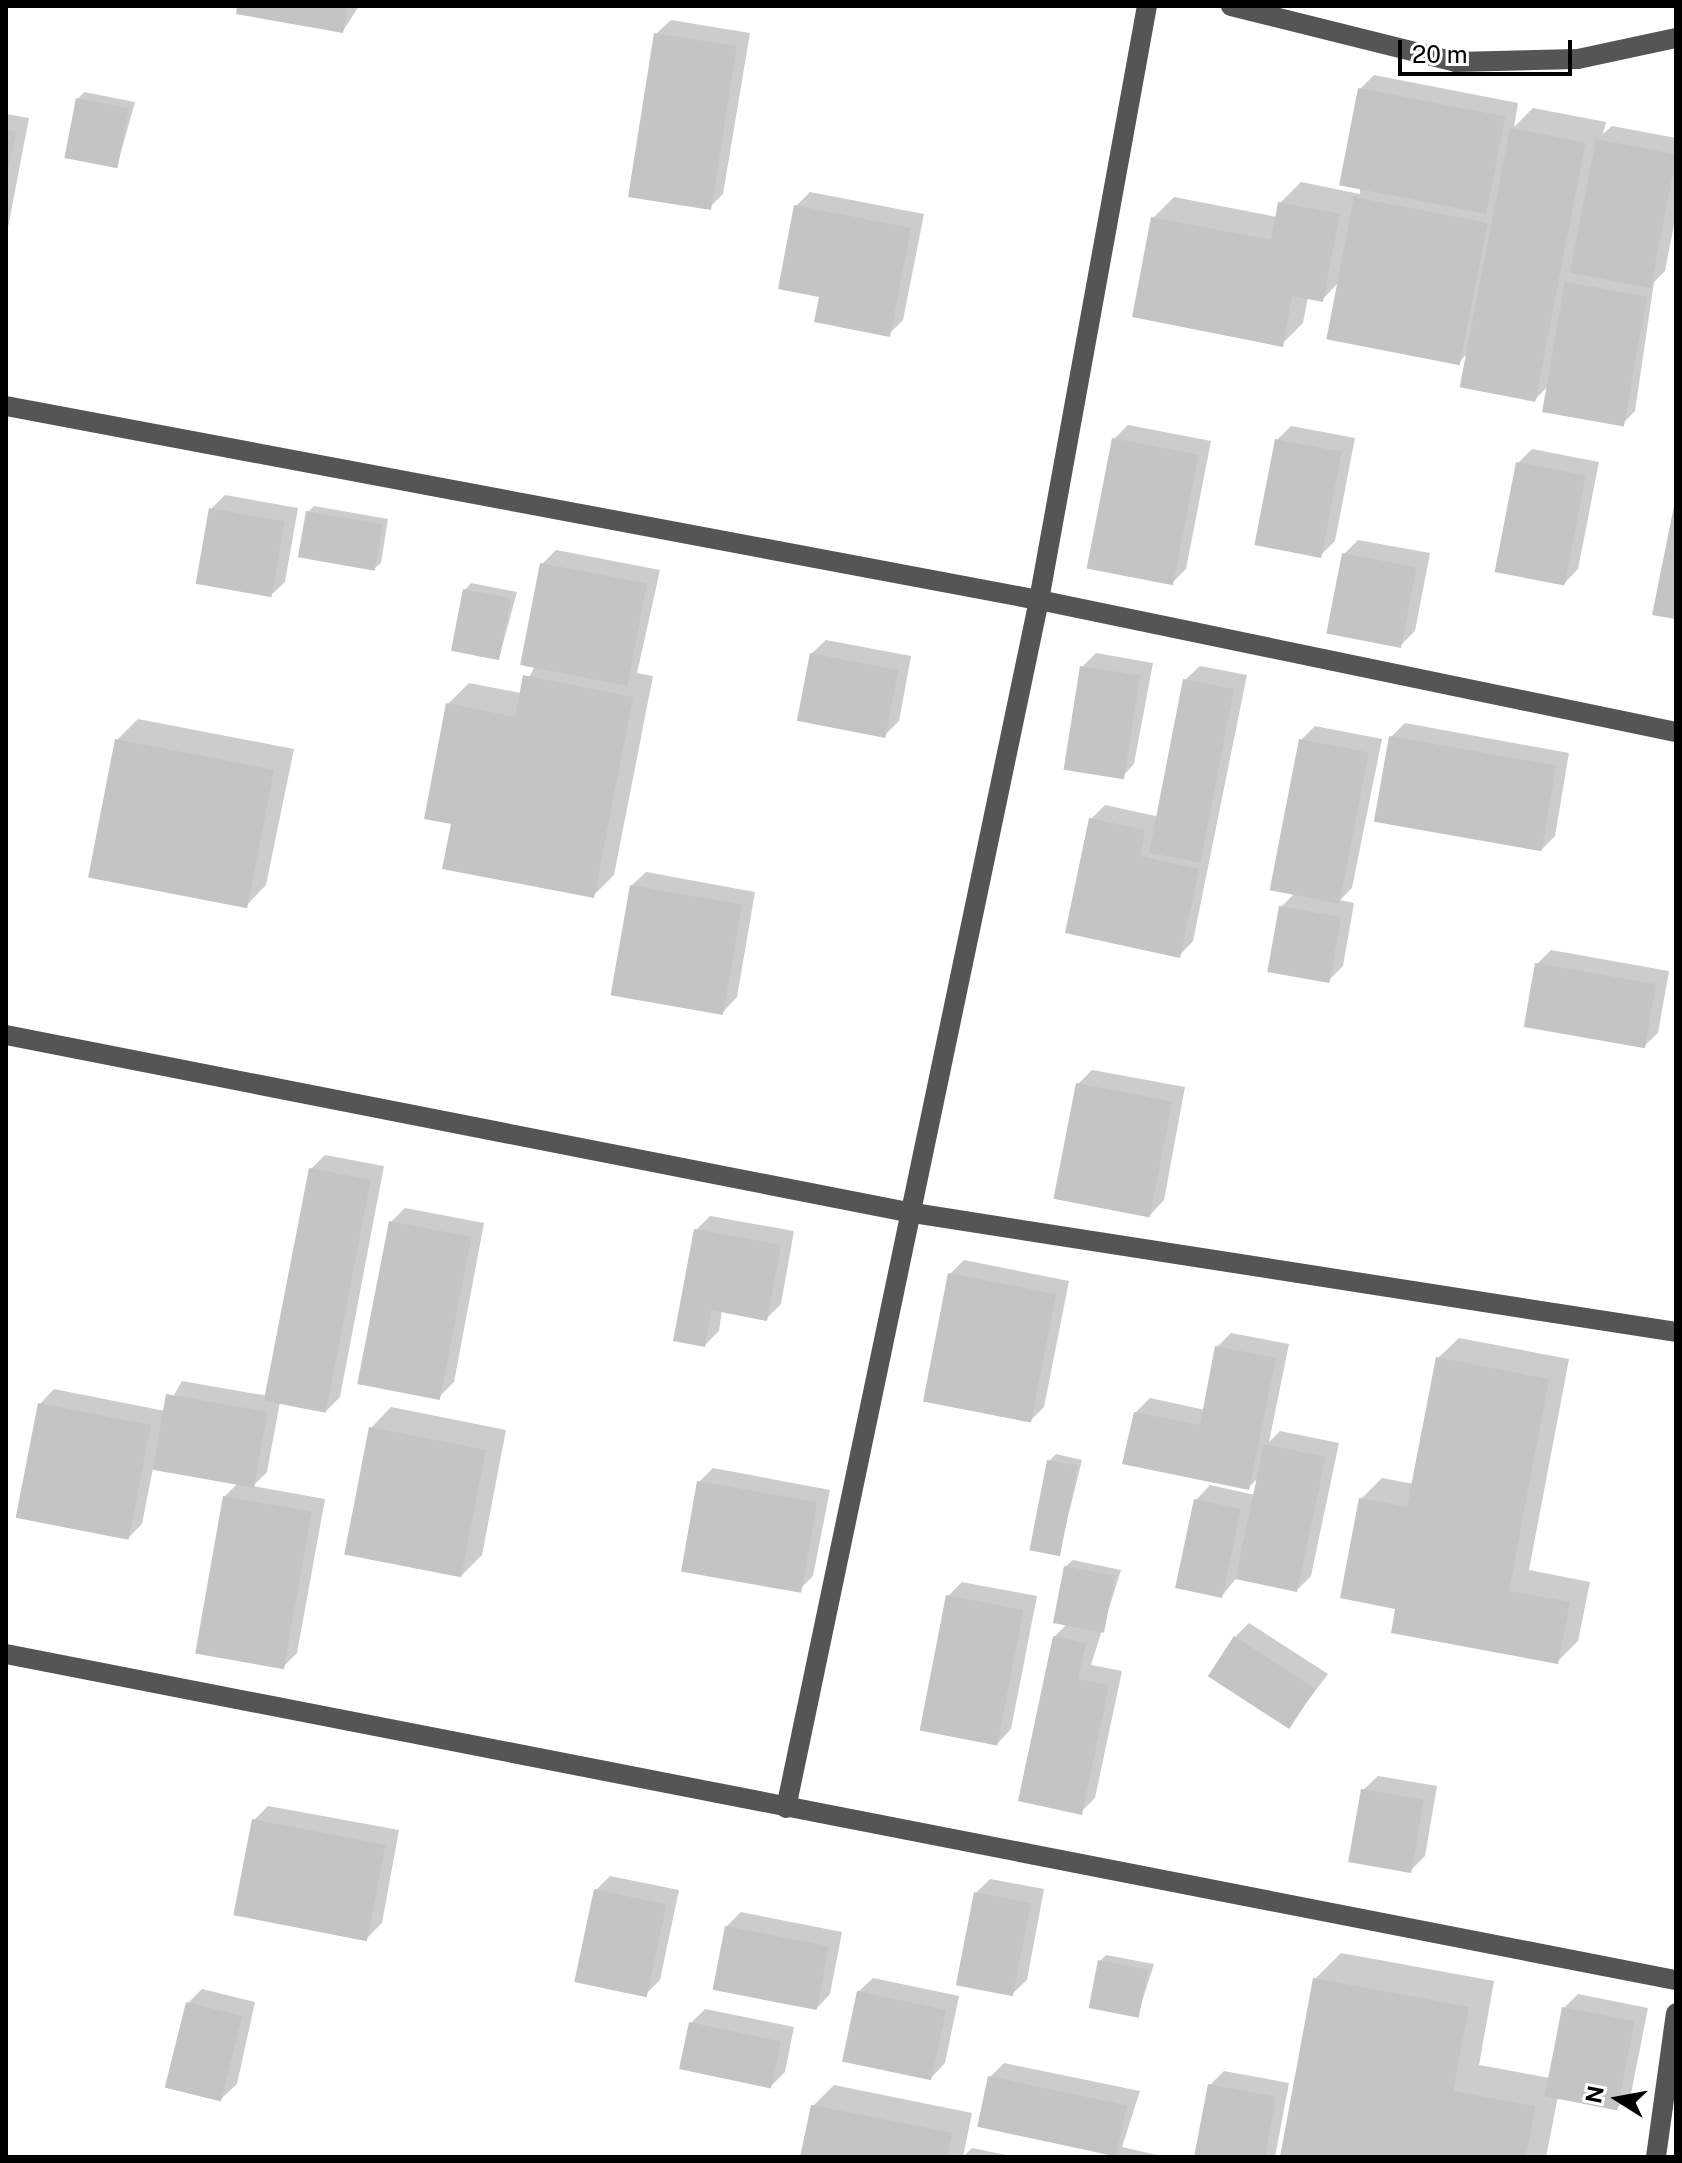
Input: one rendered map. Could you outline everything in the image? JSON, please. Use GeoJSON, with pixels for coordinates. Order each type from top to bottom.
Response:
{"type":"FeatureCollection","features":[{"type":"Feature","properties":{"kind":"street"},"geometry":{"type":"LineString","coordinates":[[786,1808],[907,1212],[1039,600],[1147,6]]}},
{"type":"Feature","properties":{"kind":"street"},"geometry":{"type":"LineString","coordinates":[[1231,6],[1455,62],[1578,59],[1676,38]]}},
{"type":"Feature","properties":{"kind":"street"},"geometry":{"type":"LineString","coordinates":[[6,406],[1039,600],[1676,732]]}},
{"type":"Feature","properties":{"kind":"street"},"geometry":{"type":"LineString","coordinates":[[6,1035],[907,1212],[1676,1332]]}},
{"type":"Feature","properties":{"kind":"street"},"geometry":{"type":"LineString","coordinates":[[6,1654],[1676,1980]]}},
{"type":"Feature","properties":{"kind":"street"},"geometry":{"type":"LineString","coordinates":[[1656,2157],[1676,2013]]}},
{"type":"Feature","properties":{"kind":"building"},"geometry":{"type":"Polygon","coordinates":[[[237,6],[348,6],[343,33],[236,14],[237,6]]]}},
{"type":"Feature","properties":{"kind":"building"},"geometry":{"type":"Polygon","coordinates":[[[654,33],[737,46],[711,210],[628,197],[654,33]]]}},
{"type":"Feature","properties":{"kind":"building"},"geometry":{"type":"Polygon","coordinates":[[[1358,88],[1505,117],[1486,214],[1339,185],[1358,88]]]}},
{"type":"Feature","properties":{"kind":"building"},"geometry":{"type":"Polygon","coordinates":[[[76,98],[129,108],[117,168],[64,158],[76,98]]]}},
{"type":"Feature","properties":{"kind":"building"},"geometry":{"type":"Polygon","coordinates":[[[1510,128],[1586,143],[1535,402],[1460,387],[1510,128]]]}},
{"type":"Feature","properties":{"kind":"building"},"geometry":{"type":"Polygon","coordinates":[[[6,130],[16,132],[7,177],[6,177],[6,130]]]}},
{"type":"Feature","properties":{"kind":"building"},"geometry":{"type":"Polygon","coordinates":[[[1596,139],[1676,155],[1651,288],[1570,273],[1596,139]]]}},
{"type":"Feature","properties":{"kind":"building"},"geometry":{"type":"Polygon","coordinates":[[[1354,197],[1488,223],[1460,365],[1326,339],[1354,197]]]}},
{"type":"Feature","properties":{"kind":"building"},"geometry":{"type":"Polygon","coordinates":[[[1278,202],[1340,214],[1323,302],[1292,296],[1283,347],[1132,317],[1151,217],[1271,240],[1278,202]]]}},
{"type":"Feature","properties":{"kind":"building"},"geometry":{"type":"Polygon","coordinates":[[[794,205],[911,228],[890,337],[814,322],[819,297],[778,289],[794,205]]]}},
{"type":"Feature","properties":{"kind":"building"},"geometry":{"type":"Polygon","coordinates":[[[1565,282],[1647,296],[1624,426],[1542,412],[1565,282]]]}},
{"type":"Feature","properties":{"kind":"building"},"geometry":{"type":"Polygon","coordinates":[[[1112,438],[1198,455],[1173,585],[1087,569],[1112,438]]]}},
{"type":"Feature","properties":{"kind":"building"},"geometry":{"type":"Polygon","coordinates":[[[1275,439],[1342,452],[1321,558],[1254,545],[1275,439]]]}},
{"type":"Feature","properties":{"kind":"building"},"geometry":{"type":"Polygon","coordinates":[[[1516,462],[1586,476],[1564,585],[1495,572],[1516,462]]]}},
{"type":"Feature","properties":{"kind":"building"},"geometry":{"type":"Polygon","coordinates":[[[1676,501],[1676,619],[1652,615],[1676,501]]]}},
{"type":"Feature","properties":{"kind":"building"},"geometry":{"type":"Polygon","coordinates":[[[209,508],[285,521],[271,597],[196,584],[209,508]]]}},
{"type":"Feature","properties":{"kind":"building"},"geometry":{"type":"Polygon","coordinates":[[[306,511],[383,525],[375,571],[298,557],[306,511]]]}},
{"type":"Feature","properties":{"kind":"building"},"geometry":{"type":"Polygon","coordinates":[[[1342,553],[1417,568],[1401,648],[1326,633],[1342,553]]]}},
{"type":"Feature","properties":{"kind":"building"},"geometry":{"type":"Polygon","coordinates":[[[540,563],[647,584],[627,686],[520,665],[540,563]]]}},
{"type":"Feature","properties":{"kind":"building"},"geometry":{"type":"Polygon","coordinates":[[[463,589],[511,598],[499,660],[451,651],[463,589]]]}},
{"type":"Feature","properties":{"kind":"building"},"geometry":{"type":"Polygon","coordinates":[[[810,653],[898,670],[885,738],[797,721],[810,653]]]}},
{"type":"Feature","properties":{"kind":"building"},"geometry":{"type":"Polygon","coordinates":[[[1080,666],[1140,676],[1124,779],[1064,770],[1080,666]]]}},
{"type":"Feature","properties":{"kind":"building"},"geometry":{"type":"Polygon","coordinates":[[[523,675],[633,697],[594,898],[442,869],[451,824],[424,819],[446,703],[515,717],[523,675]]]}},
{"type":"Feature","properties":{"kind":"building"},"geometry":{"type":"Polygon","coordinates":[[[1183,679],[1234,689],[1200,863],[1149,853],[1183,679]]]}},
{"type":"Feature","properties":{"kind":"building"},"geometry":{"type":"Polygon","coordinates":[[[1389,736],[1556,766],[1541,851],[1374,822],[1389,736]]]}},
{"type":"Feature","properties":{"kind":"building"},"geometry":{"type":"Polygon","coordinates":[[[115,739],[274,770],[247,908],[88,877],[115,739]]]}},
{"type":"Feature","properties":{"kind":"building"},"geometry":{"type":"Polygon","coordinates":[[[1299,739],[1369,753],[1339,904],[1270,890],[1299,739]]]}},
{"type":"Feature","properties":{"kind":"building"},"geometry":{"type":"Polygon","coordinates":[[[1089,818],[1145,830],[1140,856],[1199,869],[1180,958],[1065,933],[1089,818]]]}},
{"type":"Feature","properties":{"kind":"building"},"geometry":{"type":"Polygon","coordinates":[[[630,885],[742,905],[723,1015],[611,995],[630,885]]]}},
{"type":"Feature","properties":{"kind":"building"},"geometry":{"type":"Polygon","coordinates":[[[1279,906],[1341,917],[1329,983],[1267,972],[1279,906]]]}},
{"type":"Feature","properties":{"kind":"building"},"geometry":{"type":"Polygon","coordinates":[[[1535,963],[1656,984],[1645,1048],[1524,1027],[1535,963]]]}},
{"type":"Feature","properties":{"kind":"building"},"geometry":{"type":"Polygon","coordinates":[[[1076,1083],[1172,1102],[1150,1218],[1053,1199],[1076,1083]]]}},
{"type":"Feature","properties":{"kind":"building"},"geometry":{"type":"Polygon","coordinates":[[[309,1168],[371,1180],[326,1413],[264,1401],[309,1168]]]}},
{"type":"Feature","properties":{"kind":"building"},"geometry":{"type":"Polygon","coordinates":[[[389,1221],[471,1237],[440,1400],[357,1384],[389,1221]]]}},
{"type":"Feature","properties":{"kind":"building"},"geometry":{"type":"Polygon","coordinates":[[[694,1229],[781,1245],[767,1321],[711,1310],[705,1347],[673,1341],[694,1229]]]}},
{"type":"Feature","properties":{"kind":"building"},"geometry":{"type":"Polygon","coordinates":[[[948,1273],[1056,1294],[1031,1423],[923,1402],[948,1273]]]}},
{"type":"Feature","properties":{"kind":"building"},"geometry":{"type":"Polygon","coordinates":[[[1215,1346],[1276,1358],[1249,1490],[1122,1464],[1134,1412],[1200,1425],[1215,1346]]]}},
{"type":"Feature","properties":{"kind":"building"},"geometry":{"type":"Polygon","coordinates":[[[1436,1357],[1549,1379],[1509,1591],[1570,1602],[1558,1664],[1391,1633],[1395,1609],[1340,1598],[1359,1498],[1407,1507],[1436,1357]]]}},
{"type":"Feature","properties":{"kind":"building"},"geometry":{"type":"Polygon","coordinates":[[[166,1394],[267,1412],[254,1488],[153,1470],[166,1394]]]}},
{"type":"Feature","properties":{"kind":"building"},"geometry":{"type":"Polygon","coordinates":[[[38,1403],[151,1425],[129,1540],[16,1518],[38,1403]]]}},
{"type":"Feature","properties":{"kind":"building"},"geometry":{"type":"Polygon","coordinates":[[[369,1427],[486,1450],[461,1577],[344,1555],[369,1427]]]}},
{"type":"Feature","properties":{"kind":"building"},"geometry":{"type":"Polygon","coordinates":[[[1264,1444],[1326,1457],[1297,1592],[1235,1579],[1264,1444]]]}},
{"type":"Feature","properties":{"kind":"building"},"geometry":{"type":"Polygon","coordinates":[[[1047,1460],[1077,1466],[1060,1556],[1029,1550],[1047,1460]]]}},
{"type":"Feature","properties":{"kind":"building"},"geometry":{"type":"Polygon","coordinates":[[[697,1481],[817,1502],[801,1593],[681,1572],[697,1481]]]}},
{"type":"Feature","properties":{"kind":"building"},"geometry":{"type":"Polygon","coordinates":[[[223,1496],[312,1512],[284,1669],[195,1654],[223,1496]]]}},
{"type":"Feature","properties":{"kind":"building"},"geometry":{"type":"Polygon","coordinates":[[[1194,1499],[1241,1509],[1222,1598],[1175,1588],[1194,1499]]]}},
{"type":"Feature","properties":{"kind":"building"},"geometry":{"type":"Polygon","coordinates":[[[1064,1566],[1115,1576],[1104,1633],[1053,1623],[1064,1566]]]}},
{"type":"Feature","properties":{"kind":"building"},"geometry":{"type":"Polygon","coordinates":[[[946,1595],[1024,1610],[997,1746],[920,1730],[946,1595]]]}},
{"type":"Feature","properties":{"kind":"building"},"geometry":{"type":"Polygon","coordinates":[[[1053,1636],[1086,1643],[1078,1679],[1109,1685],[1082,1815],[1018,1801],[1053,1636]]]}},
{"type":"Feature","properties":{"kind":"building"},"geometry":{"type":"Polygon","coordinates":[[[1234,1636],[1315,1689],[1289,1729],[1208,1676],[1234,1636]]]}},
{"type":"Feature","properties":{"kind":"building"},"geometry":{"type":"Polygon","coordinates":[[[1361,1789],[1424,1800],[1411,1873],[1348,1862],[1361,1789]]]}},
{"type":"Feature","properties":{"kind":"building"},"geometry":{"type":"Polygon","coordinates":[[[252,1819],[386,1845],[367,1941],[233,1915],[252,1819]]]}},
{"type":"Feature","properties":{"kind":"building"},"geometry":{"type":"Polygon","coordinates":[[[594,1889],[666,1904],[647,1997],[574,1982],[594,1889]]]}},
{"type":"Feature","properties":{"kind":"building"},"geometry":{"type":"Polygon","coordinates":[[[974,1892],[1031,1903],[1013,1996],[956,1985],[974,1892]]]}},
{"type":"Feature","properties":{"kind":"building"},"geometry":{"type":"Polygon","coordinates":[[[725,1926],[829,1946],[817,2010],[713,1990],[725,1926]]]}},
{"type":"Feature","properties":{"kind":"building"},"geometry":{"type":"Polygon","coordinates":[[[1098,1960],[1148,1970],[1139,2018],[1089,2008],[1098,1960]]]}},
{"type":"Feature","properties":{"kind":"building"},"geometry":{"type":"Polygon","coordinates":[[[1313,1978],[1469,2007],[1453,2091],[1535,2106],[1526,2157],[1280,2157],[1313,1978]]]}},
{"type":"Feature","properties":{"kind":"building"},"geometry":{"type":"Polygon","coordinates":[[[857,1991],[946,2010],[931,2080],[842,2061],[857,1991]]]}},
{"type":"Feature","properties":{"kind":"building"},"geometry":{"type":"Polygon","coordinates":[[[186,2002],[242,2016],[221,2101],[165,2087],[186,2002]]]}},
{"type":"Feature","properties":{"kind":"building"},"geometry":{"type":"Polygon","coordinates":[[[1562,2007],[1635,2021],[1617,2110],[1545,2096],[1562,2007]]]}},
{"type":"Feature","properties":{"kind":"building"},"geometry":{"type":"Polygon","coordinates":[[[689,2022],[781,2042],[771,2088],[679,2069],[689,2022]]]}},
{"type":"Feature","properties":{"kind":"building"},"geometry":{"type":"Polygon","coordinates":[[[988,2076],[1127,2106],[1116,2156],[977,2127],[988,2076]]]}},
{"type":"Feature","properties":{"kind":"building"},"geometry":{"type":"Polygon","coordinates":[[[1208,2084],[1276,2097],[1265,2157],[1194,2157],[1208,2084]]]}},
{"type":"Feature","properties":{"kind":"building"},"geometry":{"type":"Polygon","coordinates":[[[811,2105],[952,2133],[947,2157],[800,2157],[811,2105]]]}}]}
